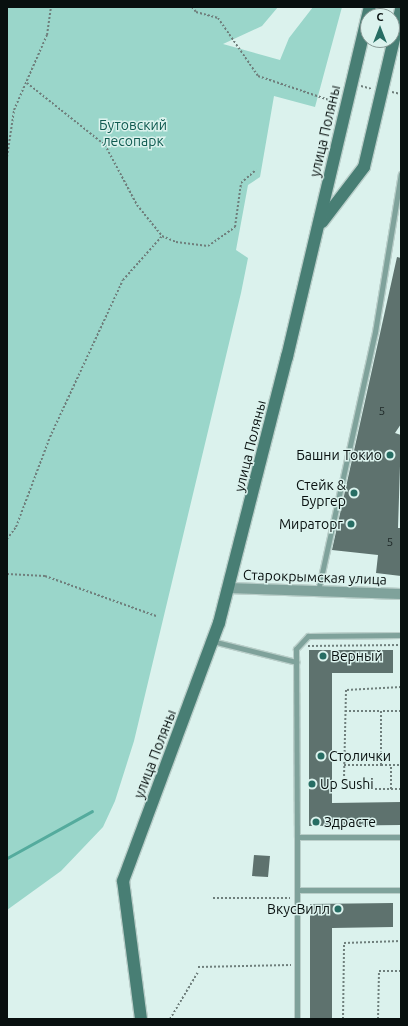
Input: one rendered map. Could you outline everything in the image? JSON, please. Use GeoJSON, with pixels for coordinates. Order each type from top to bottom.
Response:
{"type":"FeatureCollection","features":[{"type":"Feature","properties":{"kind":"main road","name":"улица Поляны"},"geometry":{"type":"LineString","coordinates":[[141,1019],[123,881],[212,641],[228,588],[319,226],[370,7]]}},
{"type":"Feature","properties":{"kind":"main road"},"geometry":{"type":"LineString","coordinates":[[319,226],[364,167],[382,90],[396,51],[401,9]]}},
{"type":"Feature","properties":{"kind":"street","name":"Старокрымская улица"},"geometry":{"type":"LineString","coordinates":[[228,588],[401,594]]}},
{"type":"Feature","properties":{"kind":"lane"},"geometry":{"type":"LineString","coordinates":[[318,592],[375,332],[401,174]]}},
{"type":"Feature","properties":{"kind":"lane"},"geometry":{"type":"LineString","coordinates":[[297,1019],[296,662],[299,642],[308,636],[401,635]]}},
{"type":"Feature","properties":{"kind":"lane"},"geometry":{"type":"LineString","coordinates":[[212,641],[296,662]]}},
{"type":"Feature","properties":{"kind":"lane"},"geometry":{"type":"LineString","coordinates":[[297,837],[401,837]]}},
{"type":"Feature","properties":{"kind":"lane"},"geometry":{"type":"LineString","coordinates":[[297,890],[401,890]]}},
{"type":"Feature","properties":{"kind":"path"},"geometry":{"type":"LineString","coordinates":[[7,157],[14,110],[47,35],[51,7]]}},
{"type":"Feature","properties":{"kind":"path"},"geometry":{"type":"LineString","coordinates":[[192,7],[196,12],[218,18],[258,76],[332,101]]}},
{"type":"Feature","properties":{"kind":"path"},"geometry":{"type":"LineString","coordinates":[[27,83],[105,145],[137,205],[162,236],[191,246],[208,246],[221,240],[235,227],[241,182],[256,170]]}},
{"type":"Feature","properties":{"kind":"path"},"geometry":{"type":"LineString","coordinates":[[352,85],[401,94]]}},
{"type":"Feature","properties":{"kind":"path"},"geometry":{"type":"LineString","coordinates":[[7,539],[16,527],[50,438],[123,280],[162,236]]}},
{"type":"Feature","properties":{"kind":"path"},"geometry":{"type":"LineString","coordinates":[[7,574],[45,576],[156,616]]}},
{"type":"Feature","properties":{"kind":"path"},"geometry":{"type":"LineString","coordinates":[[304,646],[401,645]]}},
{"type":"Feature","properties":{"kind":"path"},"geometry":{"type":"LineString","coordinates":[[401,687],[348,688],[345,711],[344,765],[347,788],[401,789]]}},
{"type":"Feature","properties":{"kind":"path"},"geometry":{"type":"LineString","coordinates":[[345,711],[401,711]]}},
{"type":"Feature","properties":{"kind":"path"},"geometry":{"type":"LineString","coordinates":[[381,765],[382,711]]}},
{"type":"Feature","properties":{"kind":"path"},"geometry":{"type":"LineString","coordinates":[[344,765],[401,765]]}},
{"type":"Feature","properties":{"kind":"path"},"geometry":{"type":"LineString","coordinates":[[391,765],[391,789]]}},
{"type":"Feature","properties":{"kind":"path"},"geometry":{"type":"LineString","coordinates":[[213,898],[297,898]]}},
{"type":"Feature","properties":{"kind":"path"},"geometry":{"type":"LineString","coordinates":[[343,1019],[344,943],[401,941]]}},
{"type":"Feature","properties":{"kind":"path"},"geometry":{"type":"LineString","coordinates":[[198,967],[297,965]]}},
{"type":"Feature","properties":{"kind":"path"},"geometry":{"type":"LineString","coordinates":[[378,1019],[379,971],[401,971]]}},
{"type":"Feature","properties":{"kind":"path"},"geometry":{"type":"LineString","coordinates":[[170,1019],[198,972]]}},
{"type":"Feature","properties":{"kind":"green space","name":"Бутовский лесопарк"},"geometry":{"type":"Polygon","coordinates":[[[7,7],[278,7],[262,26],[223,44],[280,60],[289,38],[313,7],[342,7],[315,107],[274,96],[260,177],[248,185],[236,250],[248,258],[241,293],[134,741],[115,801],[103,827],[61,871],[7,910],[7,7]]]}},
{"type":"Feature","properties":{"kind":"building"},"geometry":{"type":"Polygon","coordinates":[[[397,257],[401,258],[401,424],[395,433],[401,435],[398,528],[401,528],[401,576],[376,573],[378,555],[332,550],[397,257]]]}},
{"type":"Feature","properties":{"kind":"building"},"geometry":{"type":"Polygon","coordinates":[[[309,650],[393,650],[393,673],[332,673],[332,803],[401,802],[401,825],[309,826],[309,650]]]}},
{"type":"Feature","properties":{"kind":"building"},"geometry":{"type":"Polygon","coordinates":[[[254,855],[270,856],[268,877],[252,876],[254,855]]]}},
{"type":"Feature","properties":{"kind":"building"},"geometry":{"type":"Polygon","coordinates":[[[393,903],[393,927],[332,928],[332,1019],[310,1019],[310,904],[393,903]]]}},
{"type":"Feature","properties":{"kind":"waterway"},"geometry":{"type":"LineString","coordinates":[[7,858],[92,811]]}},
{"type":"Feature","properties":{"kind":"place","name":"Башни Токио"},"geometry":{"type":"Point","coordinates":[390,455]}},
{"type":"Feature","properties":{"kind":"place","name":"Стейк & Бургер"},"geometry":{"type":"Point","coordinates":[354,493]}},
{"type":"Feature","properties":{"kind":"place","name":"Мираторг"},"geometry":{"type":"Point","coordinates":[351,524]}},
{"type":"Feature","properties":{"kind":"place","name":"Верный"},"geometry":{"type":"Point","coordinates":[323,656]}},
{"type":"Feature","properties":{"kind":"place","name":"Столички"},"geometry":{"type":"Point","coordinates":[321,756]}},
{"type":"Feature","properties":{"kind":"place","name":"Up Sushi"},"geometry":{"type":"Point","coordinates":[312,784]}},
{"type":"Feature","properties":{"kind":"place","name":"Здрасте"},"geometry":{"type":"Point","coordinates":[316,822]}},
{"type":"Feature","properties":{"kind":"place","name":"ВкусВилл"},"geometry":{"type":"Point","coordinates":[338,909]}}]}
